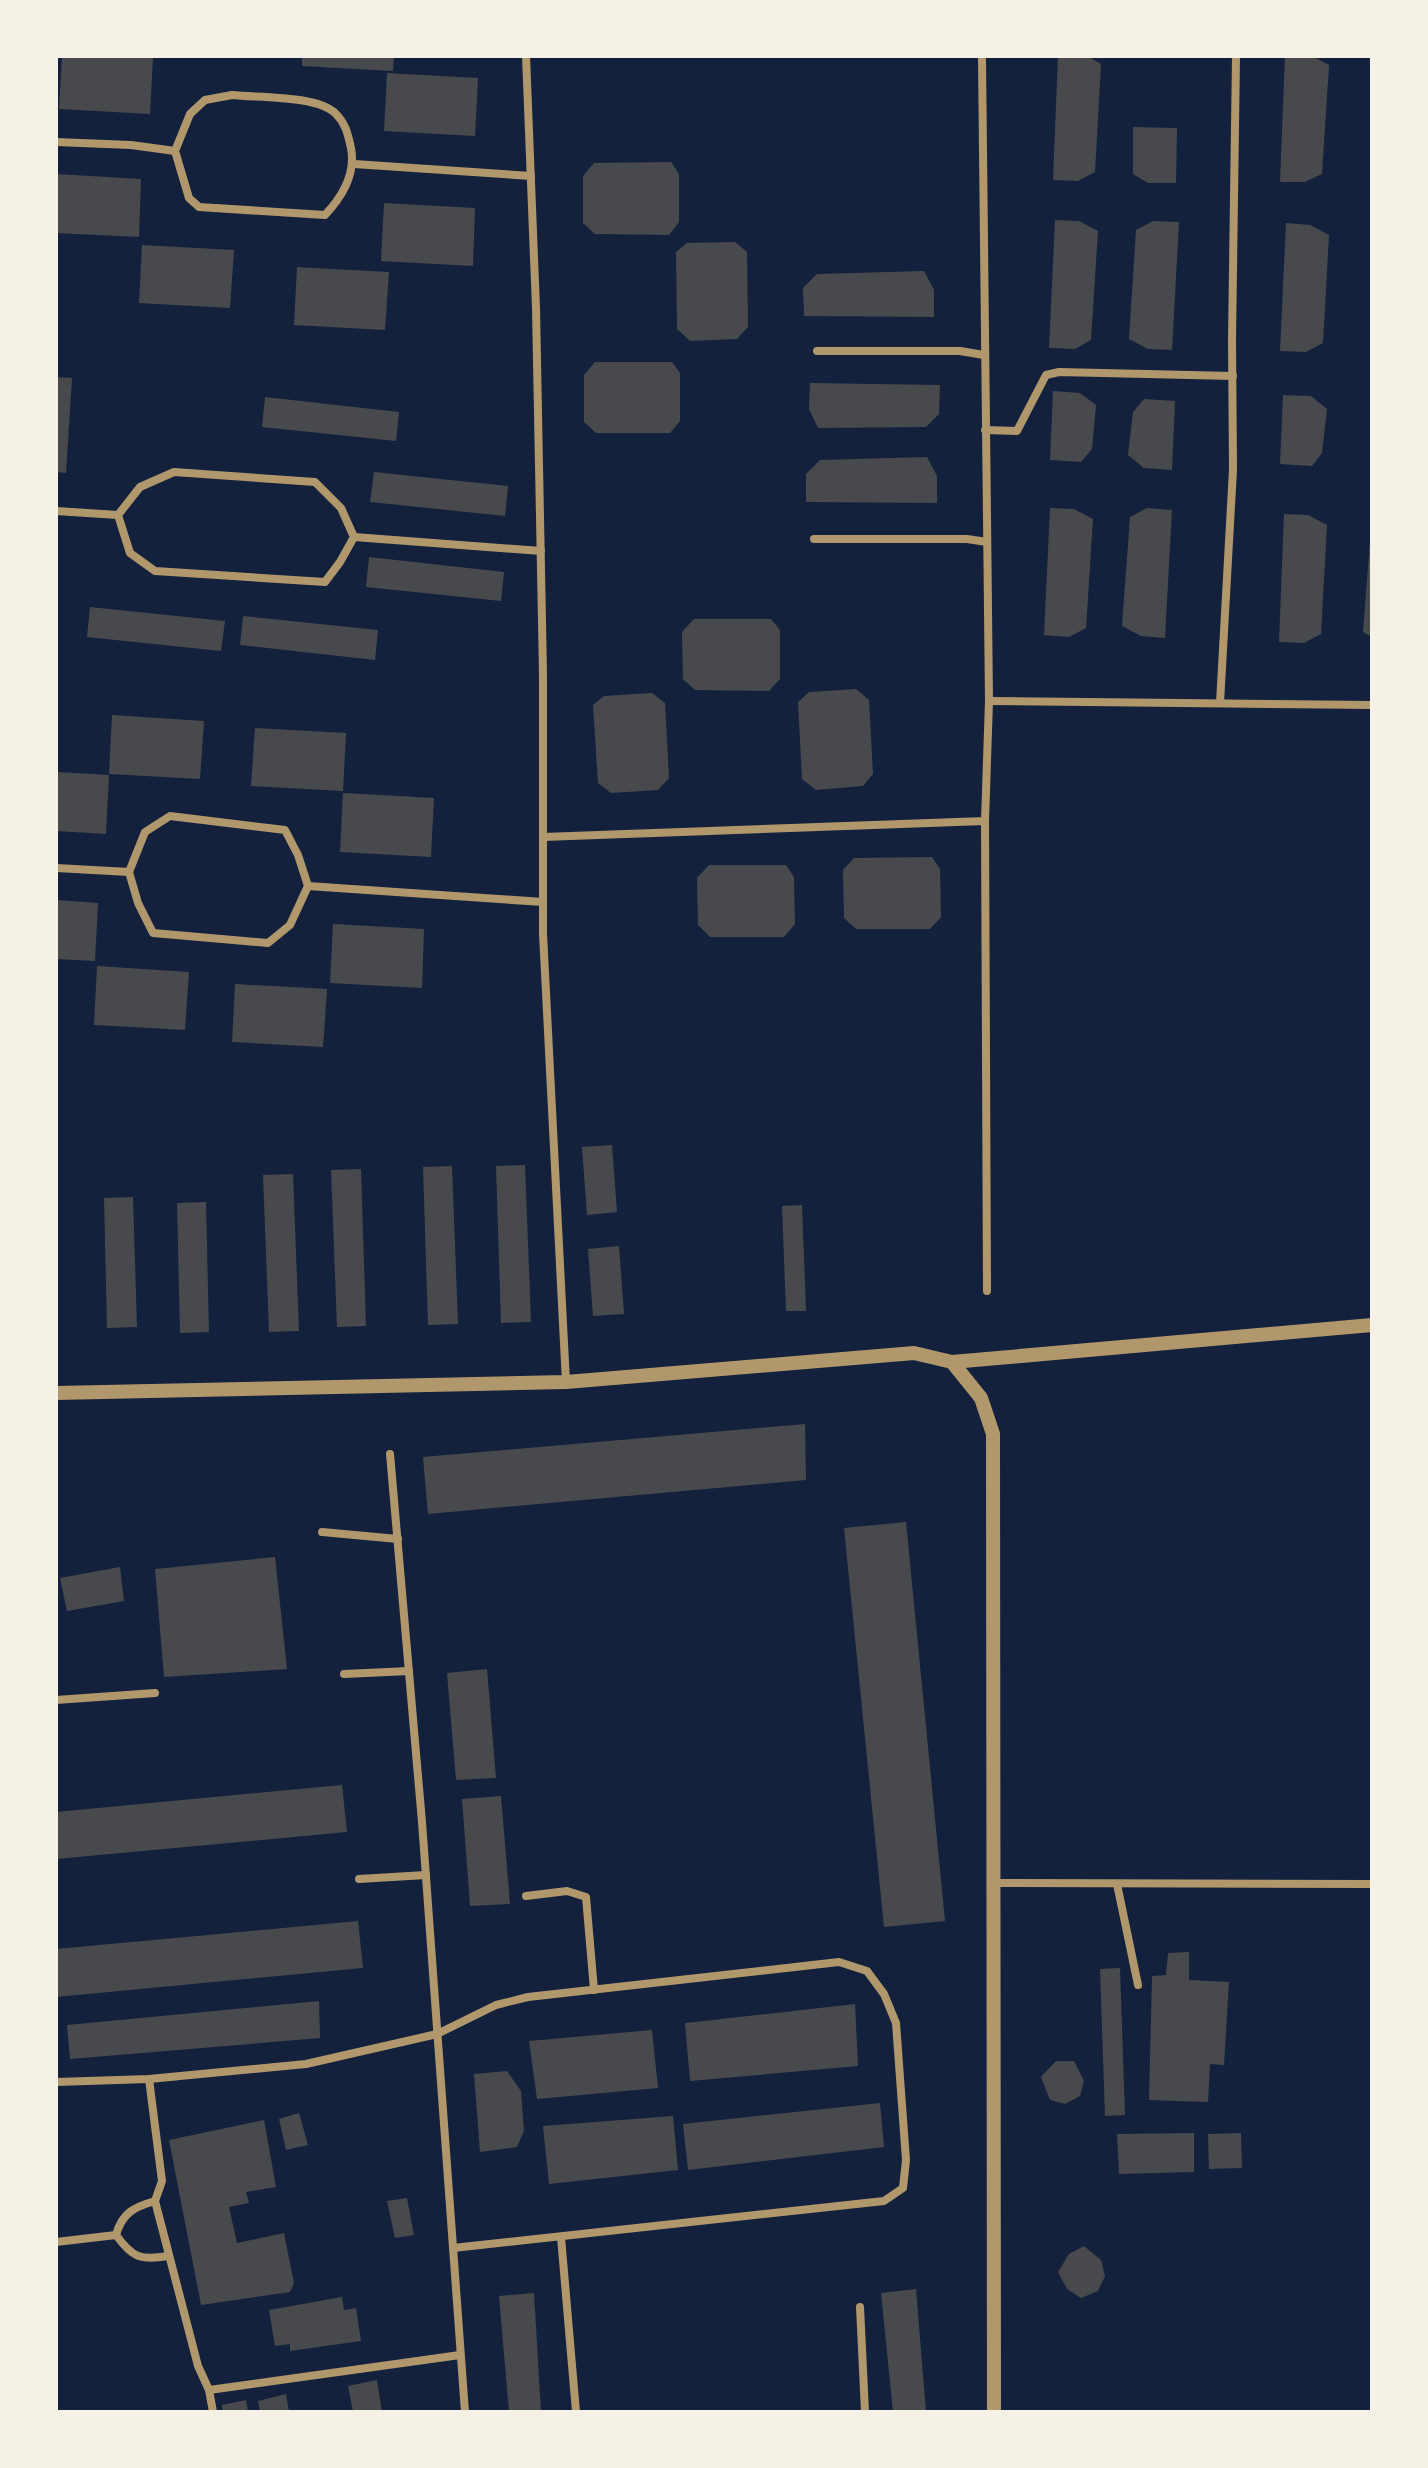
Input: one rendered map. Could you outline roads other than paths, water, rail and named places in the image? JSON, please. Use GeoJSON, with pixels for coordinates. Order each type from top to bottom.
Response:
{"type":"FeatureCollection","features":[{"type":"Feature","properties":{"kind":"street"},"geometry":{"type":"LineString","coordinates":[[526,56],[541,551],[543,902],[566,1382]]}},
{"type":"Feature","properties":{"kind":"street"},"geometry":{"type":"LineString","coordinates":[[1220,703],[1233,470],[1236,56]]}},
{"type":"Feature","properties":{"kind":"street"},"geometry":{"type":"LineString","coordinates":[[982,58],[989,701],[985,821],[987,1291]]}},
{"type":"Feature","properties":{"kind":"street"},"geometry":{"type":"LineString","coordinates":[[232,95],[309,102],[334,112],[347,128],[354,164],[340,199],[325,215],[199,207],[189,198],[175,151],[190,114],[205,100],[232,95]]}},
{"type":"Feature","properties":{"kind":"street"},"geometry":{"type":"LineString","coordinates":[[56,142],[131,145],[175,151]]}},
{"type":"Feature","properties":{"kind":"street"},"geometry":{"type":"LineString","coordinates":[[354,164],[531,176]]}},
{"type":"Feature","properties":{"kind":"street"},"geometry":{"type":"LineString","coordinates":[[817,351],[960,351],[984,355]]}},
{"type":"Feature","properties":{"kind":"street"},"geometry":{"type":"LineString","coordinates":[[985,430],[1017,431],[1046,375],[1059,372],[1233,376]]}},
{"type":"Feature","properties":{"kind":"street"},"geometry":{"type":"LineString","coordinates":[[118,515],[140,487],[174,472],[315,482],[341,508],[354,537]]}},
{"type":"Feature","properties":{"kind":"street"},"geometry":{"type":"LineString","coordinates":[[56,511],[118,515]]}},
{"type":"Feature","properties":{"kind":"street"},"geometry":{"type":"LineString","coordinates":[[118,515],[130,553],[155,571],[325,582],[354,537]]}},
{"type":"Feature","properties":{"kind":"street"},"geometry":{"type":"LineString","coordinates":[[354,537],[541,551]]}},
{"type":"Feature","properties":{"kind":"street"},"geometry":{"type":"LineString","coordinates":[[814,539],[967,539],[987,542]]}},
{"type":"Feature","properties":{"kind":"street"},"geometry":{"type":"LineString","coordinates":[[989,701],[1372,705]]}},
{"type":"Feature","properties":{"kind":"street"},"geometry":{"type":"LineString","coordinates":[[170,816],[285,830],[298,855],[308,886],[290,925],[268,943],[153,933],[138,903],[129,872],[145,832],[170,816]]}},
{"type":"Feature","properties":{"kind":"street"},"geometry":{"type":"LineString","coordinates":[[543,837],[985,821]]}},
{"type":"Feature","properties":{"kind":"street"},"geometry":{"type":"LineString","coordinates":[[56,868],[129,872]]}},
{"type":"Feature","properties":{"kind":"street"},"geometry":{"type":"LineString","coordinates":[[308,886],[543,902]]}},
{"type":"Feature","properties":{"kind":"street"},"geometry":{"type":"LineString","coordinates":[[56,1393],[566,1382],[914,1353],[952,1362],[1372,1325]]}},
{"type":"Feature","properties":{"kind":"street"},"geometry":{"type":"LineString","coordinates":[[952,1362],[981,1398],[993,1434],[994,2412]]}},
{"type":"Feature","properties":{"kind":"street"},"geometry":{"type":"LineString","coordinates":[[390,1454],[426,1875],[465,2412]]}},
{"type":"Feature","properties":{"kind":"street"},"geometry":{"type":"LineString","coordinates":[[322,1532],[398,1539]]}},
{"type":"Feature","properties":{"kind":"street"},"geometry":{"type":"LineString","coordinates":[[344,1674],[409,1671]]}},
{"type":"Feature","properties":{"kind":"street"},"geometry":{"type":"LineString","coordinates":[[56,1700],[155,1693]]}},
{"type":"Feature","properties":{"kind":"street"},"geometry":{"type":"LineString","coordinates":[[359,1879],[426,1875]]}},
{"type":"Feature","properties":{"kind":"street"},"geometry":{"type":"LineString","coordinates":[[993,1883],[1372,1884]]}},
{"type":"Feature","properties":{"kind":"street"},"geometry":{"type":"LineString","coordinates":[[1117,1884],[1138,1985]]}},
{"type":"Feature","properties":{"kind":"street"},"geometry":{"type":"LineString","coordinates":[[526,1896],[567,1891],[586,1897],[594,1990]]}},
{"type":"Feature","properties":{"kind":"street"},"geometry":{"type":"LineString","coordinates":[[56,2082],[149,2079],[306,2064],[437,2034],[496,2005],[528,1997],[839,1962],[867,1971],[884,1994],[896,2023],[906,2160],[903,2188],[884,2201],[453,2248]]}},
{"type":"Feature","properties":{"kind":"street"},"geometry":{"type":"LineString","coordinates":[[149,2079],[162,2181],[155,2201],[213,2412]]}},
{"type":"Feature","properties":{"kind":"street"},"geometry":{"type":"LineString","coordinates":[[116,2235],[121,2219],[136,2206],[155,2201]]}},
{"type":"Feature","properties":{"kind":"street"},"geometry":{"type":"LineString","coordinates":[[56,2242],[116,2235]]}},
{"type":"Feature","properties":{"kind":"street"},"geometry":{"type":"LineString","coordinates":[[116,2235],[129,2253],[150,2259],[168,2256]]}},
{"type":"Feature","properties":{"kind":"street"},"geometry":{"type":"LineString","coordinates":[[561,2237],[576,2412]]}},
{"type":"Feature","properties":{"kind":"street"},"geometry":{"type":"LineString","coordinates":[[860,2307],[865,2412]]}},
{"type":"Feature","properties":{"kind":"street"},"geometry":{"type":"LineString","coordinates":[[209,2390],[460,2355]]}}]}
